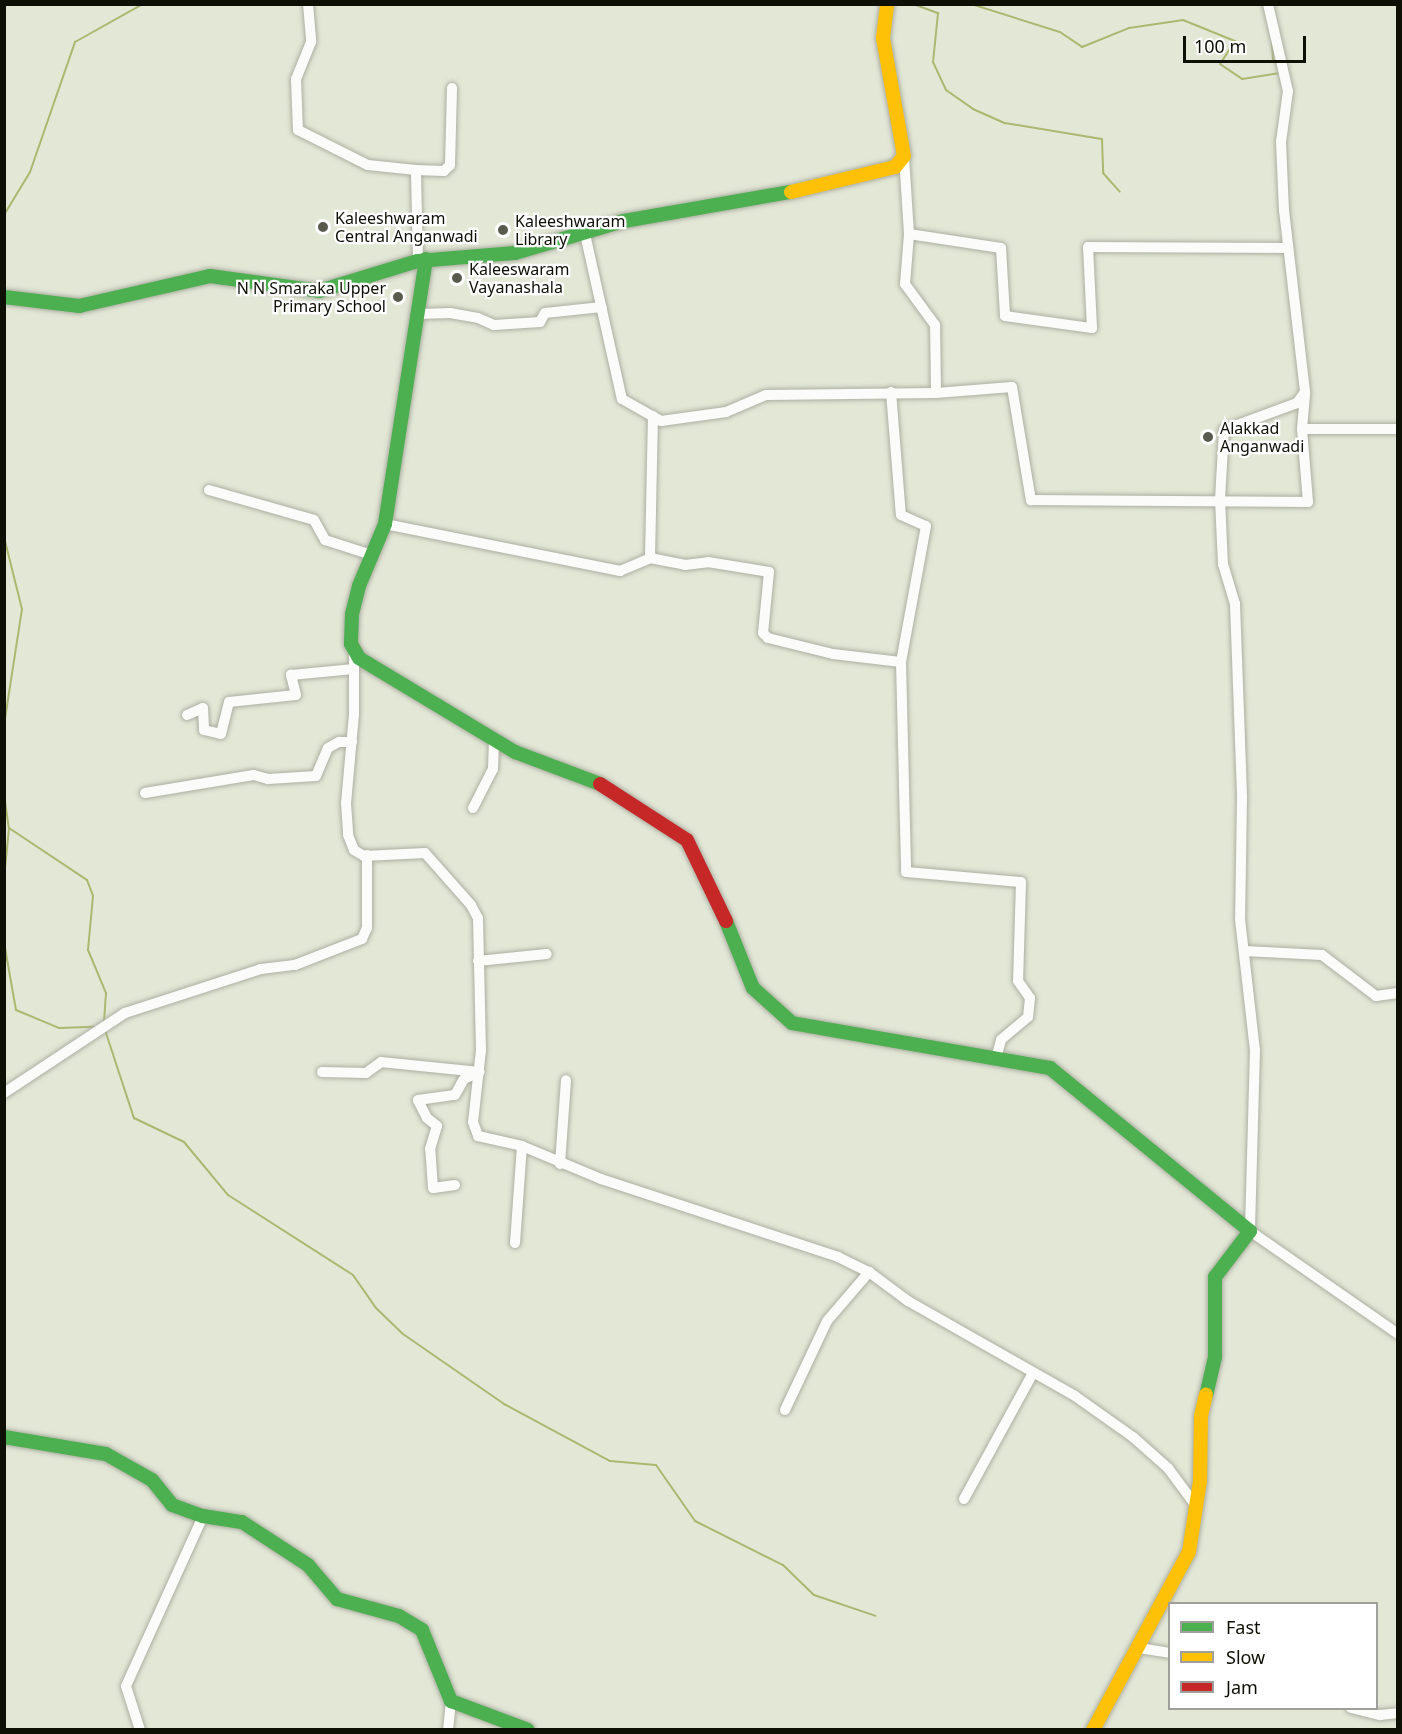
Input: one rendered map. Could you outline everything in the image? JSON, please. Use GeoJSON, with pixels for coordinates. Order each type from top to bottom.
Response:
{"type":"FeatureCollection","features":[{"type":"Feature","properties":{"kind":"street"},"geometry":{"type":"LineString","coordinates":[[308,4],[311,42],[296,79],[298,130],[368,165],[444,171],[450,165],[452,88]]}},
{"type":"Feature","properties":{"kind":"street"},"geometry":{"type":"LineString","coordinates":[[887,4],[883,38],[904,156],[909,234],[905,284],[935,325],[936,393]]}},
{"type":"Feature","properties":{"kind":"street"},"geometry":{"type":"LineString","coordinates":[[585,234],[622,399],[661,421],[726,412],[766,395],[936,393],[1012,387],[1031,500],[1220,499],[1308,502],[1302,429],[1305,392],[1288,248],[1281,142],[1288,91],[1268,4]]}},
{"type":"Feature","properties":{"kind":"street"},"geometry":{"type":"LineString","coordinates":[[4,297],[79,306],[210,276],[319,291],[422,260],[515,253],[694,206],[763,199],[895,167],[904,156]]}},
{"type":"Feature","properties":{"kind":"street"},"geometry":{"type":"LineString","coordinates":[[416,170],[422,260],[418,314],[385,524],[352,614],[350,633],[354,669],[348,835],[354,849],[367,855],[420,851],[428,855],[476,913],[479,1072],[474,1130],[478,1136],[522,1146],[560,1164],[704,1216],[838,1257],[869,1272],[934,1317],[1033,1373],[1133,1437],[1168,1468],[1196,1506]]}},
{"type":"Feature","properties":{"kind":"street"},"geometry":{"type":"LineString","coordinates":[[909,234],[1001,248],[1005,316],[1092,328],[1088,247],[1288,248]]}},
{"type":"Feature","properties":{"kind":"street"},"geometry":{"type":"LineString","coordinates":[[418,314],[450,313],[478,318],[494,326],[540,322],[545,313],[602,307]]}},
{"type":"Feature","properties":{"kind":"street"},"geometry":{"type":"LineString","coordinates":[[891,392],[901,515],[926,526],[901,662],[906,872],[1021,882],[1018,981],[1030,998],[1028,1017],[1001,1040],[996,1059]]}},
{"type":"Feature","properties":{"kind":"street"},"geometry":{"type":"LineString","coordinates":[[1093,1730],[1189,1552],[1196,1506],[1201,1416],[1215,1357],[1215,1277],[1250,1231],[1255,1050],[1240,919],[1242,798],[1235,604],[1223,564],[1220,499],[1224,430],[1297,404],[1305,392]]}},
{"type":"Feature","properties":{"kind":"street"},"geometry":{"type":"LineString","coordinates":[[650,558],[653,416]]}},
{"type":"Feature","properties":{"kind":"street"},"geometry":{"type":"LineString","coordinates":[[1302,429],[1398,429]]}},
{"type":"Feature","properties":{"kind":"street"},"geometry":{"type":"LineString","coordinates":[[209,490],[314,520],[325,540],[372,555]]}},
{"type":"Feature","properties":{"kind":"street"},"geometry":{"type":"LineString","coordinates":[[385,524],[620,570],[650,558],[685,565],[708,562],[769,572],[763,633],[768,638],[833,654],[901,662]]}},
{"type":"Feature","properties":{"kind":"street"},"geometry":{"type":"LineString","coordinates":[[354,653],[515,752],[596,782],[687,840],[718,901],[753,988],[792,1023],[1050,1068],[1250,1231],[1398,1335]]}},
{"type":"Feature","properties":{"kind":"street"},"geometry":{"type":"LineString","coordinates":[[187,715],[203,708],[204,730],[221,734],[229,702],[296,695],[291,675],[354,669]]}},
{"type":"Feature","properties":{"kind":"street"},"geometry":{"type":"LineString","coordinates":[[473,808],[493,769],[494,739]]}},
{"type":"Feature","properties":{"kind":"street"},"geometry":{"type":"LineString","coordinates":[[145,793],[186,785],[203,787],[254,775],[268,779],[316,776],[328,748],[339,742],[352,742]]}},
{"type":"Feature","properties":{"kind":"street"},"geometry":{"type":"LineString","coordinates":[[4,1093],[125,1013],[261,969],[295,965],[362,939],[368,928],[367,855]]}},
{"type":"Feature","properties":{"kind":"street"},"geometry":{"type":"LineString","coordinates":[[1245,951],[1322,955],[1376,996],[1398,993]]}},
{"type":"Feature","properties":{"kind":"street"},"geometry":{"type":"LineString","coordinates":[[478,961],[547,954]]}},
{"type":"Feature","properties":{"kind":"street"},"geometry":{"type":"LineString","coordinates":[[322,1072],[366,1072],[381,1062],[479,1072]]}},
{"type":"Feature","properties":{"kind":"street"},"geometry":{"type":"LineString","coordinates":[[455,1185],[433,1188],[430,1149],[437,1126],[427,1118],[418,1100],[455,1095],[464,1079],[479,1072]]}},
{"type":"Feature","properties":{"kind":"street"},"geometry":{"type":"LineString","coordinates":[[560,1164],[566,1080]]}},
{"type":"Feature","properties":{"kind":"street"},"geometry":{"type":"LineString","coordinates":[[515,1243],[522,1146]]}},
{"type":"Feature","properties":{"kind":"street"},"geometry":{"type":"LineString","coordinates":[[785,1410],[827,1321],[869,1272]]}},
{"type":"Feature","properties":{"kind":"street"},"geometry":{"type":"LineString","coordinates":[[964,1499],[1033,1373]]}},
{"type":"Feature","properties":{"kind":"street"},"geometry":{"type":"LineString","coordinates":[[4,1437],[106,1454],[152,1480],[172,1505],[203,1516],[242,1522],[308,1565],[337,1599],[399,1616],[422,1630],[451,1701],[448,1730]]}},
{"type":"Feature","properties":{"kind":"street"},"geometry":{"type":"LineString","coordinates":[[140,1730],[126,1686],[203,1516]]}},
{"type":"Feature","properties":{"kind":"street"},"geometry":{"type":"LineString","coordinates":[[1139,1648],[1168,1653]]}},
{"type":"Feature","properties":{"kind":"street"},"geometry":{"type":"LineString","coordinates":[[451,1701],[528,1730]]}},
{"type":"Feature","properties":{"kind":"street"},"geometry":{"type":"LineString","coordinates":[[1359,1710],[1380,1715],[1398,1713]]}},
{"type":"Feature","properties":{"kind":"waterway"},"geometry":{"type":"LineString","coordinates":[[4,215],[30,172],[75,42],[143,4]]}},
{"type":"Feature","properties":{"kind":"waterway"},"geometry":{"type":"LineString","coordinates":[[913,4],[938,13],[933,62],[946,90],[973,109],[1005,123],[1102,139],[1103,173],[1120,192]]}},
{"type":"Feature","properties":{"kind":"waterway"},"geometry":{"type":"LineString","coordinates":[[971,4],[1060,32],[1082,47],[1129,28],[1183,20],[1235,41],[1220,64],[1242,79],[1279,73]]}},
{"type":"Feature","properties":{"kind":"waterway"},"geometry":{"type":"LineString","coordinates":[[1272,41],[1273,59],[1277,64]]}},
{"type":"Feature","properties":{"kind":"waterway"},"geometry":{"type":"LineString","coordinates":[[4,537],[22,609],[4,725]]}},
{"type":"Feature","properties":{"kind":"waterway"},"geometry":{"type":"LineString","coordinates":[[4,794],[9,828],[87,880],[93,896],[88,950],[106,993],[104,1022]]}},
{"type":"Feature","properties":{"kind":"waterway"},"geometry":{"type":"LineString","coordinates":[[4,879],[9,828]]}},
{"type":"Feature","properties":{"kind":"waterway"},"geometry":{"type":"LineString","coordinates":[[4,942],[16,1010],[59,1028],[94,1027]]}},
{"type":"Feature","properties":{"kind":"waterway"},"geometry":{"type":"LineString","coordinates":[[105,1030],[134,1118],[184,1142],[228,1195],[353,1275],[376,1308],[403,1334],[504,1404],[610,1461],[656,1465],[695,1521],[783,1565],[814,1595],[876,1616]]}},
{"type":"Feature","properties":{"kind":"traffic: fast"},"geometry":{"type":"LineString","coordinates":[[4,297],[79,306],[210,276],[319,291],[418,261],[515,253],[624,221],[791,192]]}},
{"type":"Feature","properties":{"kind":"traffic: fast"},"geometry":{"type":"LineString","coordinates":[[426,259],[385,524],[359,586],[352,614],[351,644],[359,658],[515,752],[600,784]]}},
{"type":"Feature","properties":{"kind":"traffic: fast"},"geometry":{"type":"LineString","coordinates":[[726,921],[753,988],[792,1023],[1050,1068],[1250,1231],[1215,1277],[1215,1357],[1206,1395]]}},
{"type":"Feature","properties":{"kind":"traffic: fast"},"geometry":{"type":"LineString","coordinates":[[4,1437],[106,1454],[152,1480],[172,1505],[203,1516],[242,1522],[308,1565],[337,1599],[399,1616],[422,1630],[451,1701],[528,1730]]}},
{"type":"Feature","properties":{"kind":"traffic: slow"},"geometry":{"type":"LineString","coordinates":[[791,192],[895,167],[904,156],[883,38],[887,4]]}},
{"type":"Feature","properties":{"kind":"traffic: slow"},"geometry":{"type":"LineString","coordinates":[[1093,1730],[1189,1552],[1200,1481],[1201,1416],[1206,1395]]}},
{"type":"Feature","properties":{"kind":"traffic: jam"},"geometry":{"type":"LineString","coordinates":[[600,784],[687,840],[726,921]]}},
{"type":"Feature","properties":{"kind":"place","name":"Kaleeshwaram Central Anganwadi"},"geometry":{"type":"Point","coordinates":[323,227]}},
{"type":"Feature","properties":{"kind":"place","name":"Kaleeshwaram Library"},"geometry":{"type":"Point","coordinates":[503,230]}},
{"type":"Feature","properties":{"kind":"place","name":"Kaleeswaram Vayanashala"},"geometry":{"type":"Point","coordinates":[457,278]}},
{"type":"Feature","properties":{"kind":"place","name":"N N Smaraka Upper Primary School"},"geometry":{"type":"Point","coordinates":[398,297]}},
{"type":"Feature","properties":{"kind":"place","name":"Alakkad Anganwadi"},"geometry":{"type":"Point","coordinates":[1208,437]}}]}
